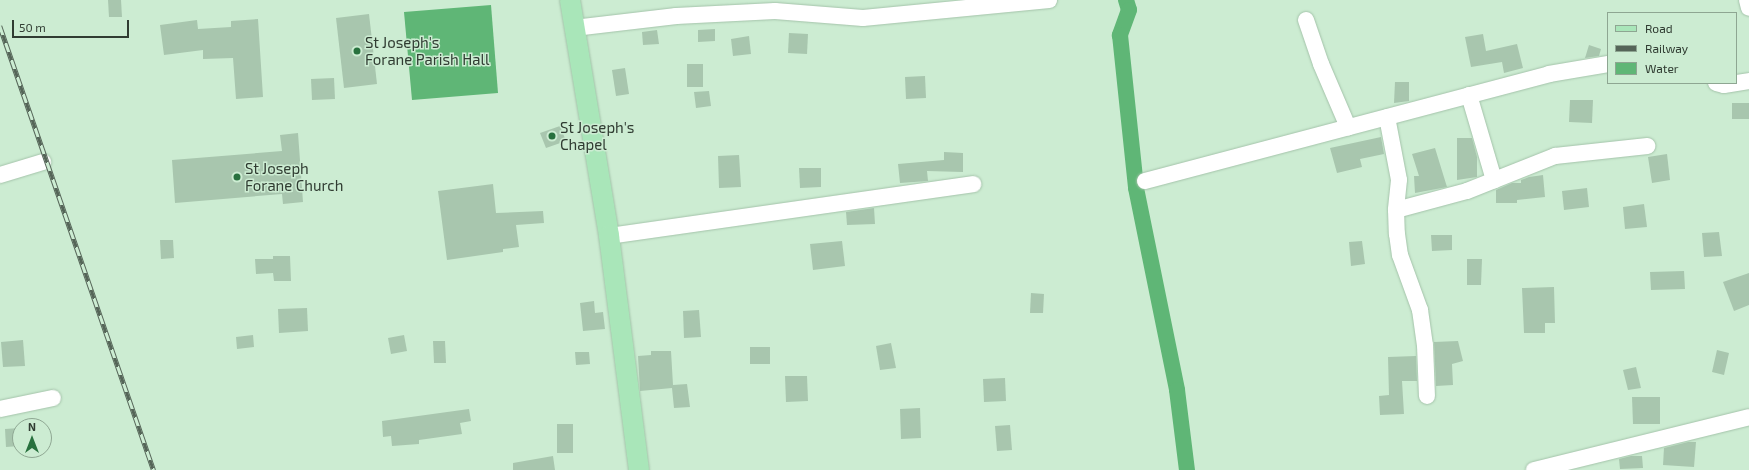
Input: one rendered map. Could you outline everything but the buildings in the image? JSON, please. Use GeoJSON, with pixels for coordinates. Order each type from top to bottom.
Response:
{"type":"FeatureCollection","features":[{"type":"Feature","properties":{"kind":"main road"},"geometry":{"type":"LineString","coordinates":[[570,0],[609,236],[639,470]]}},
{"type":"Feature","properties":{"kind":"street"},"geometry":{"type":"LineString","coordinates":[[574,28],[676,16],[775,11],[863,18],[1049,0]]}},
{"type":"Feature","properties":{"kind":"street"},"geometry":{"type":"LineString","coordinates":[[1747,0],[1749,8]]}},
{"type":"Feature","properties":{"kind":"street"},"geometry":{"type":"LineString","coordinates":[[1306,20],[1321,64],[1348,127]]}},
{"type":"Feature","properties":{"kind":"street"},"geometry":{"type":"LineString","coordinates":[[1150,180],[1549,74],[1607,64]]}},
{"type":"Feature","properties":{"kind":"street"},"geometry":{"type":"LineString","coordinates":[[1737,83],[1749,81]]}},
{"type":"Feature","properties":{"kind":"street"},"geometry":{"type":"LineString","coordinates":[[1720,84],[1730,84]]}},
{"type":"Feature","properties":{"kind":"street"},"geometry":{"type":"LineString","coordinates":[[1469,95],[1494,180]]}},
{"type":"Feature","properties":{"kind":"street"},"geometry":{"type":"LineString","coordinates":[[1387,117],[1399,180],[1396,210],[1400,254],[1420,310],[1425,345],[1427,396]]}},
{"type":"Feature","properties":{"kind":"street"},"geometry":{"type":"LineString","coordinates":[[1396,210],[1467,191],[1555,156],[1647,146]]}},
{"type":"Feature","properties":{"kind":"street"},"geometry":{"type":"LineString","coordinates":[[0,176],[43,162]]}},
{"type":"Feature","properties":{"kind":"street"},"geometry":{"type":"LineString","coordinates":[[609,236],[973,184]]}},
{"type":"Feature","properties":{"kind":"street"},"geometry":{"type":"LineString","coordinates":[[0,409],[54,398]]}},
{"type":"Feature","properties":{"kind":"street"},"geometry":{"type":"LineString","coordinates":[[1534,470],[1749,417]]}},
{"type":"Feature","properties":{"kind":"water"},"geometry":{"type":"Polygon","coordinates":[[[491,5],[498,93],[412,100],[404,12],[491,5]]]}},
{"type":"Feature","properties":{"kind":"waterway"},"geometry":{"type":"LineString","coordinates":[[1126,0],[1129,10],[1120,35],[1136,188],[1177,390],[1187,470]]}},
{"type":"Feature","properties":{"kind":"railway"},"geometry":{"type":"LineString","coordinates":[[0,26],[154,470]]}},
{"type":"Feature","properties":{"kind":"place","name":"St Joseph's Forane Parish Hall"},"geometry":{"type":"Point","coordinates":[357,51]}},
{"type":"Feature","properties":{"kind":"place","name":"St Joseph's Chapel"},"geometry":{"type":"Point","coordinates":[552,136]}},
{"type":"Feature","properties":{"kind":"place","name":"St Joseph Forane Church"},"geometry":{"type":"Point","coordinates":[237,177]}}]}
